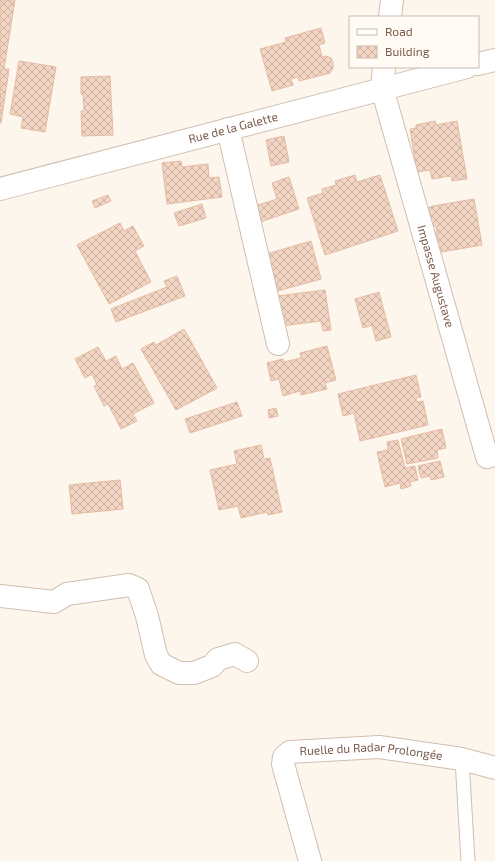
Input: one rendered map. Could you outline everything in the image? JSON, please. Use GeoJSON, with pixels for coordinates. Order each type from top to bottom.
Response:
{"type":"FeatureCollection","features":[{"type":"Feature","properties":{"kind":"street"},"geometry":{"type":"LineString","coordinates":[[390,16],[392,0]]}},
{"type":"Feature","properties":{"kind":"street"},"geometry":{"type":"LineString","coordinates":[[479,64],[495,60]]}},
{"type":"Feature","properties":{"kind":"street"},"geometry":{"type":"LineString","coordinates":[[382,88],[384,68]]}},
{"type":"Feature","properties":{"kind":"street","name":"Rue de la Galette"},"geometry":{"type":"LineString","coordinates":[[0,189],[463,68]]}},
{"type":"Feature","properties":{"kind":"street","name":"Impasse Augustave"},"geometry":{"type":"LineString","coordinates":[[382,88],[487,457],[495,455]]}},
{"type":"Feature","properties":{"kind":"street"},"geometry":{"type":"LineString","coordinates":[[228,129],[278,344]]}},
{"type":"Feature","properties":{"kind":"street"},"geometry":{"type":"LineString","coordinates":[[0,596],[54,602],[67,594],[129,585],[138,589],[147,616],[156,655],[161,664],[179,673],[194,673],[203,671],[212,666],[218,659],[235,654],[247,661]]}},
{"type":"Feature","properties":{"kind":"street","name":"Ruelle du Radar Prolongée"},"geometry":{"type":"LineString","coordinates":[[310,861],[283,764],[284,757],[290,752],[379,747],[462,759],[495,768]]}},
{"type":"Feature","properties":{"kind":"lane"},"geometry":{"type":"LineString","coordinates":[[462,759],[468,861]]}},
{"type":"Feature","properties":{"kind":"building"},"geometry":{"type":"Polygon","coordinates":[[[0,0],[15,0],[4,69],[9,69],[1,123],[0,123],[0,0]]]}},
{"type":"Feature","properties":{"kind":"building"},"geometry":{"type":"Polygon","coordinates":[[[321,28],[325,43],[319,45],[322,57],[326,56],[331,58],[333,62],[333,68],[330,73],[299,81],[298,77],[291,79],[293,85],[272,91],[260,49],[286,42],[285,38],[321,28]]]}},
{"type":"Feature","properties":{"kind":"building"},"geometry":{"type":"Polygon","coordinates":[[[19,61],[56,67],[45,132],[21,128],[23,117],[10,114],[19,61]]]}},
{"type":"Feature","properties":{"kind":"building"},"geometry":{"type":"Polygon","coordinates":[[[110,76],[113,135],[82,136],[81,111],[84,111],[83,94],[81,94],[81,77],[110,76]]]}},
{"type":"Feature","properties":{"kind":"building"},"geometry":{"type":"Polygon","coordinates":[[[435,121],[436,125],[457,121],[467,179],[452,181],[451,176],[432,179],[430,170],[417,172],[410,129],[416,128],[416,125],[435,121]]]}},
{"type":"Feature","properties":{"kind":"building"},"geometry":{"type":"Polygon","coordinates":[[[284,136],[289,162],[271,166],[266,140],[284,136]]]}},
{"type":"Feature","properties":{"kind":"building"},"geometry":{"type":"Polygon","coordinates":[[[181,161],[182,167],[208,164],[209,178],[219,177],[222,197],[167,204],[162,163],[181,161]]]}},
{"type":"Feature","properties":{"kind":"building"},"geometry":{"type":"Polygon","coordinates":[[[355,175],[357,182],[380,175],[398,231],[325,255],[307,198],[323,193],[322,189],[336,185],[335,181],[355,175]]]}},
{"type":"Feature","properties":{"kind":"building"},"geometry":{"type":"Polygon","coordinates":[[[289,177],[299,209],[260,222],[255,206],[277,199],[272,183],[289,177]]]}},
{"type":"Feature","properties":{"kind":"building"},"geometry":{"type":"Polygon","coordinates":[[[108,195],[111,201],[95,208],[92,201],[108,195]]]}},
{"type":"Feature","properties":{"kind":"building"},"geometry":{"type":"Polygon","coordinates":[[[474,199],[482,245],[436,253],[432,233],[437,232],[436,226],[430,225],[426,214],[428,208],[474,199]]]}},
{"type":"Feature","properties":{"kind":"building"},"geometry":{"type":"Polygon","coordinates":[[[202,204],[206,218],[179,226],[174,213],[202,204]]]}},
{"type":"Feature","properties":{"kind":"building"},"geometry":{"type":"Polygon","coordinates":[[[120,223],[124,231],[133,226],[144,246],[135,251],[151,282],[109,304],[77,245],[120,223]]]}},
{"type":"Feature","properties":{"kind":"building"},"geometry":{"type":"Polygon","coordinates":[[[311,241],[321,279],[274,292],[263,255],[311,241]]]}},
{"type":"Feature","properties":{"kind":"building"},"geometry":{"type":"Polygon","coordinates":[[[177,276],[185,296],[116,322],[111,309],[167,287],[164,281],[177,276]]]}},
{"type":"Feature","properties":{"kind":"building"},"geometry":{"type":"Polygon","coordinates":[[[325,290],[331,330],[323,331],[321,321],[281,326],[277,296],[325,290]]]}},
{"type":"Feature","properties":{"kind":"building"},"geometry":{"type":"Polygon","coordinates":[[[379,292],[391,337],[376,341],[372,325],[363,328],[355,299],[379,292]]]}},
{"type":"Feature","properties":{"kind":"building"},"geometry":{"type":"Polygon","coordinates":[[[184,329],[217,388],[176,410],[141,349],[154,342],[156,345],[184,329]]]}},
{"type":"Feature","properties":{"kind":"building"},"geometry":{"type":"Polygon","coordinates":[[[327,346],[336,380],[325,383],[327,389],[301,395],[300,391],[283,396],[279,379],[271,381],[267,363],[283,359],[284,362],[301,358],[300,353],[327,346]]]}},
{"type":"Feature","properties":{"kind":"building"},"geometry":{"type":"Polygon","coordinates":[[[98,347],[106,361],[116,356],[122,369],[133,363],[154,403],[133,414],[137,421],[121,429],[108,404],[104,406],[94,386],[97,385],[92,374],[85,378],[75,359],[98,347]]]}},
{"type":"Feature","properties":{"kind":"building"},"geometry":{"type":"Polygon","coordinates":[[[416,375],[421,397],[416,398],[417,402],[423,401],[428,425],[360,441],[354,413],[343,416],[338,394],[416,375]]]}},
{"type":"Feature","properties":{"kind":"building"},"geometry":{"type":"Polygon","coordinates":[[[237,402],[242,416],[190,433],[185,419],[237,402]]]}},
{"type":"Feature","properties":{"kind":"building"},"geometry":{"type":"Polygon","coordinates":[[[276,408],[278,416],[269,418],[268,410],[276,408]]]}},
{"type":"Feature","properties":{"kind":"building"},"geometry":{"type":"Polygon","coordinates":[[[442,429],[446,448],[437,450],[438,458],[407,464],[401,439],[442,429]]]}},
{"type":"Feature","properties":{"kind":"building"},"geometry":{"type":"Polygon","coordinates":[[[398,440],[405,468],[415,466],[418,480],[410,482],[411,486],[401,489],[400,483],[385,487],[377,452],[388,450],[387,442],[398,440]]]}},
{"type":"Feature","properties":{"kind":"building"},"geometry":{"type":"Polygon","coordinates":[[[261,445],[264,459],[270,458],[282,512],[268,515],[267,512],[241,518],[238,506],[219,510],[210,470],[237,464],[234,451],[261,445]]]}},
{"type":"Feature","properties":{"kind":"building"},"geometry":{"type":"Polygon","coordinates":[[[440,461],[444,477],[431,480],[430,476],[421,478],[418,466],[440,461]]]}},
{"type":"Feature","properties":{"kind":"building"},"geometry":{"type":"Polygon","coordinates":[[[120,480],[123,509],[72,514],[69,485],[120,480]]]}}]}
